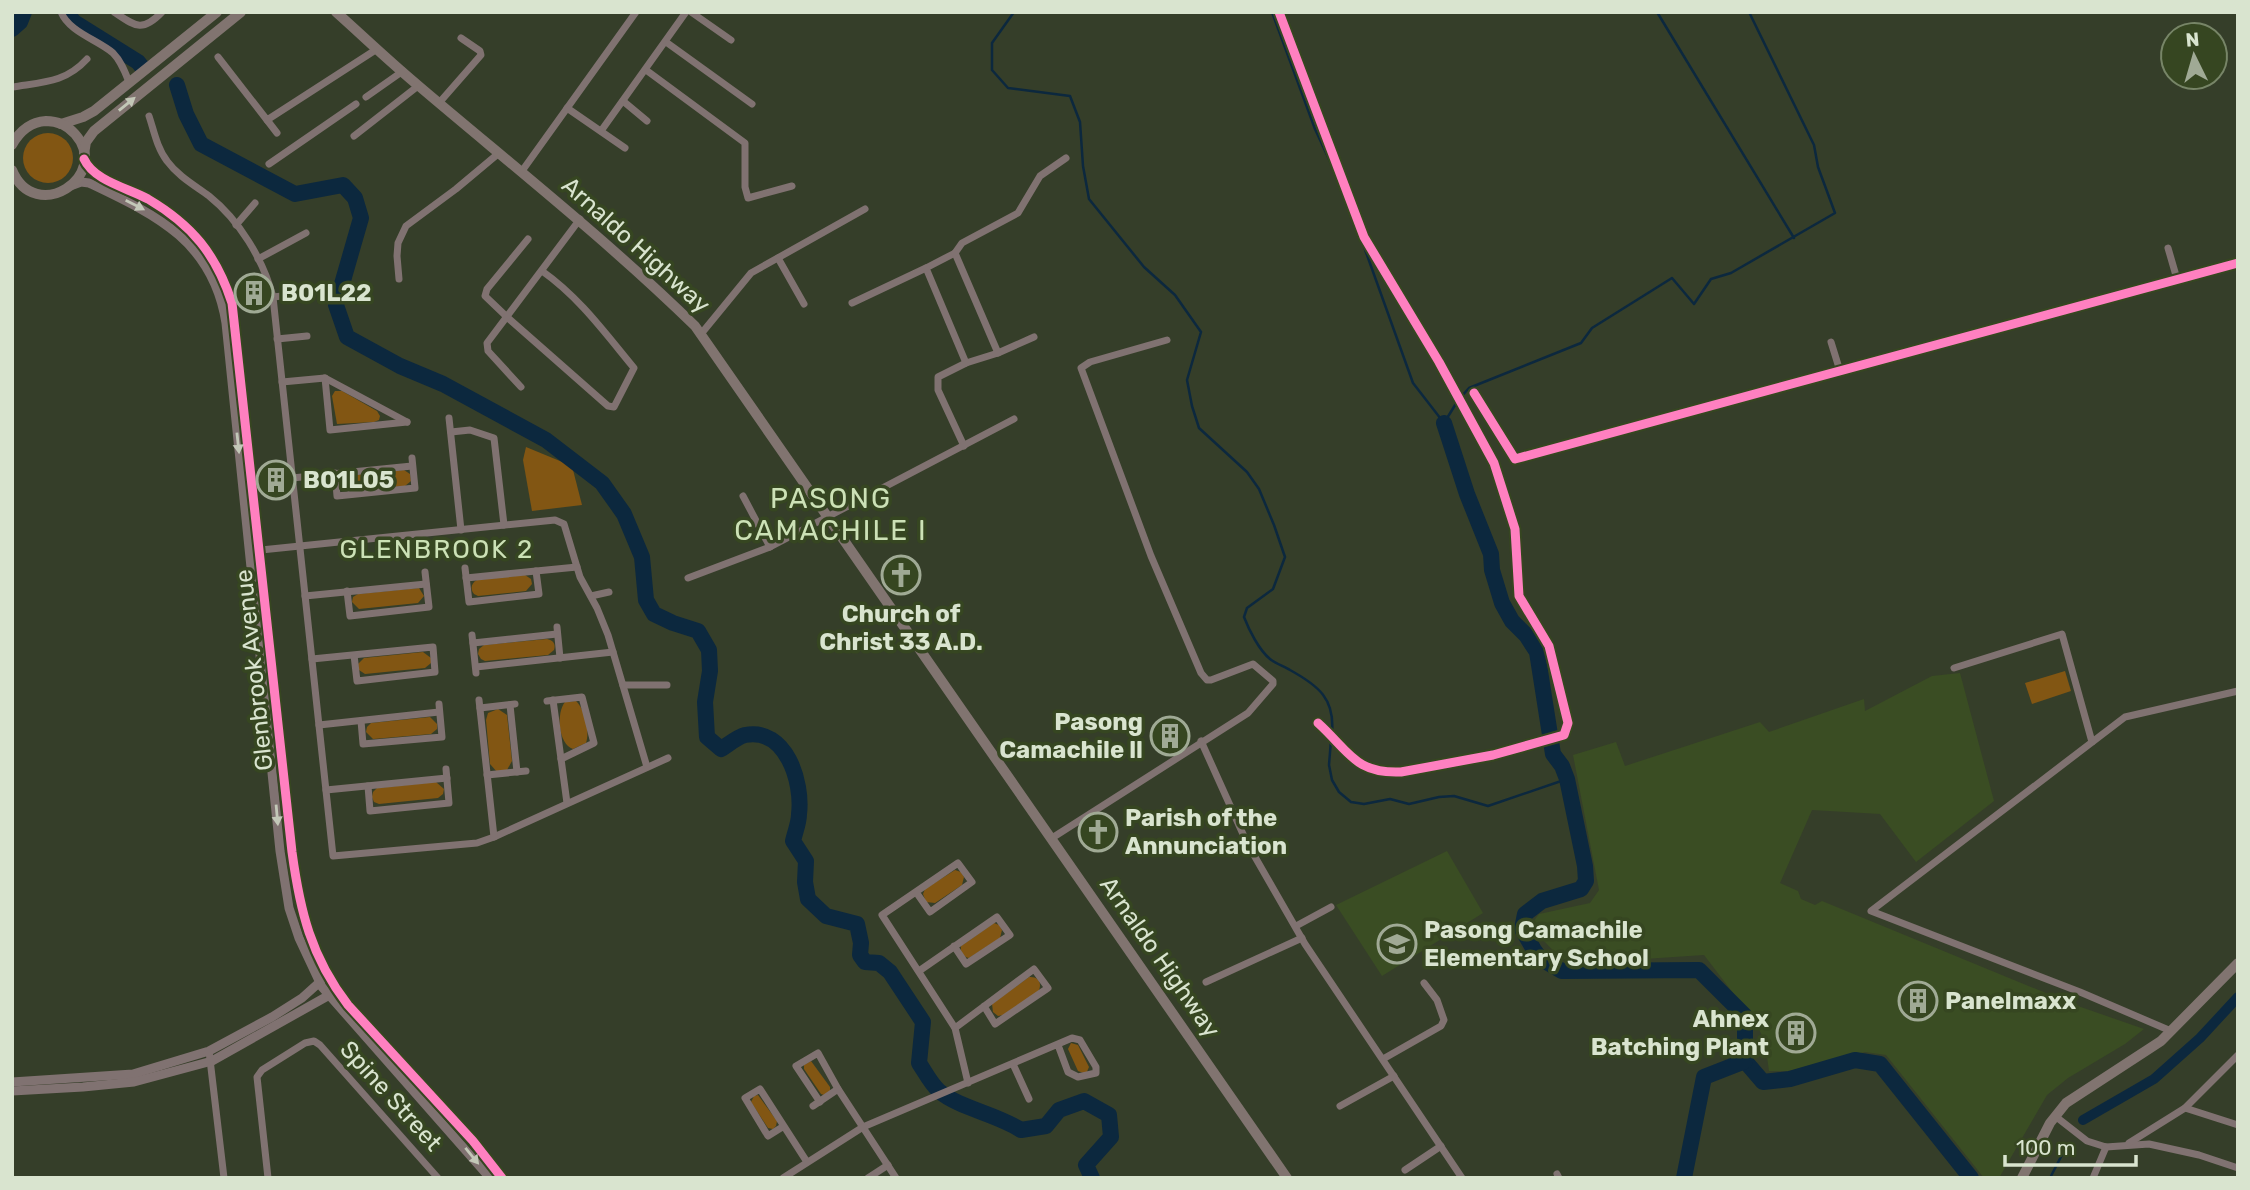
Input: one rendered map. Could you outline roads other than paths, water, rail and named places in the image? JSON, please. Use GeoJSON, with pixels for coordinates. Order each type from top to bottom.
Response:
{"type":"FeatureCollection","features":[{"type":"Feature","properties":{"kind":"main road"},"geometry":{"type":"LineString","coordinates":[[61,124],[88,115],[217,12]]}},
{"type":"Feature","properties":{"kind":"main road"},"geometry":{"type":"LineString","coordinates":[[12,170],[23,186],[42,195],[53,195],[73,185],[79,177],[86,142],[94,131],[241,12]]}},
{"type":"Feature","properties":{"kind":"main road","name":"Arnaldo Highway"},"geometry":{"type":"LineString","coordinates":[[336,12],[418,86],[580,219],[698,330],[1287,1178]]}},
{"type":"Feature","properties":{"kind":"main road"},"geometry":{"type":"LineString","coordinates":[[12,145],[18,129],[48,121],[61,124],[77,135],[84,156]]}},
{"type":"Feature","properties":{"kind":"main road"},"geometry":{"type":"LineString","coordinates":[[2022,1178],[2055,1116],[2074,1096],[2151,1049],[2238,963]]}},
{"type":"Feature","properties":{"kind":"street"},"geometry":{"type":"LineString","coordinates":[[61,12],[64,19],[76,29],[113,54],[129,82]]}},
{"type":"Feature","properties":{"kind":"street"},"geometry":{"type":"LineString","coordinates":[[114,12],[136,27],[144,26],[158,14]]}},
{"type":"Feature","properties":{"kind":"street"},"geometry":{"type":"LineString","coordinates":[[522,171],[636,12]]}},
{"type":"Feature","properties":{"kind":"street"},"geometry":{"type":"LineString","coordinates":[[601,131],[689,12],[731,40]]}},
{"type":"Feature","properties":{"kind":"street"},"geometry":{"type":"LineString","coordinates":[[1279,12],[1364,237],[1494,463],[1515,529],[1519,596],[1549,646],[1568,723],[1564,735],[1558,738],[1401,772],[1381,773],[1361,766],[1318,723]]}},
{"type":"Feature","properties":{"kind":"street"},"geometry":{"type":"LineString","coordinates":[[439,103],[481,55],[480,51],[461,38]]}},
{"type":"Feature","properties":{"kind":"street"},"geometry":{"type":"LineString","coordinates":[[666,41],[752,104]]}},
{"type":"Feature","properties":{"kind":"street"},"geometry":{"type":"LineString","coordinates":[[267,120],[377,49]]}},
{"type":"Feature","properties":{"kind":"street"},"geometry":{"type":"LineString","coordinates":[[218,57],[277,133]]}},
{"type":"Feature","properties":{"kind":"street"},"geometry":{"type":"LineString","coordinates":[[12,87],[62,79],[76,71],[88,59]]}},
{"type":"Feature","properties":{"kind":"street"},"geometry":{"type":"LineString","coordinates":[[646,70],[745,143],[745,187],[748,198],[792,186]]}},
{"type":"Feature","properties":{"kind":"street"},"geometry":{"type":"LineString","coordinates":[[366,97],[403,71]]}},
{"type":"Feature","properties":{"kind":"street"},"geometry":{"type":"LineString","coordinates":[[354,136],[418,86]]}},
{"type":"Feature","properties":{"kind":"street"},"geometry":{"type":"LineString","coordinates":[[623,101],[647,121]]}},
{"type":"Feature","properties":{"kind":"street"},"geometry":{"type":"LineString","coordinates":[[269,164],[356,104]]}},
{"type":"Feature","properties":{"kind":"street"},"geometry":{"type":"LineString","coordinates":[[567,108],[625,148]]}},
{"type":"Feature","properties":{"kind":"street"},"geometry":{"type":"LineString","coordinates":[[149,116],[159,150],[176,173],[212,198],[236,225],[258,258],[273,296],[333,856],[477,843],[668,758]]}},
{"type":"Feature","properties":{"kind":"street"},"geometry":{"type":"LineString","coordinates":[[399,279],[398,243],[406,226],[499,153]]}},
{"type":"Feature","properties":{"kind":"street","name":"Glenbrook Avenue"},"geometry":{"type":"LineString","coordinates":[[84,156],[87,165],[96,174],[153,203],[188,227],[222,274],[232,303],[299,901],[315,950],[337,991],[473,1141],[502,1178]]}},
{"type":"Feature","properties":{"kind":"street"},"geometry":{"type":"LineString","coordinates":[[852,303],[955,253],[962,243],[1018,213],[1040,176],[1066,158]]}},
{"type":"Feature","properties":{"kind":"street","name":"Glenbrook Avenue"},"geometry":{"type":"LineString","coordinates":[[73,185],[89,183],[155,215],[174,229],[204,263],[222,303],[286,896],[299,938],[328,996],[490,1178]]}},
{"type":"Feature","properties":{"kind":"street"},"geometry":{"type":"LineString","coordinates":[[236,225],[256,204]]}},
{"type":"Feature","properties":{"kind":"street"},"geometry":{"type":"LineString","coordinates":[[698,330],[751,273],[865,209]]}},
{"type":"Feature","properties":{"kind":"street"},"geometry":{"type":"LineString","coordinates":[[521,387],[486,347],[580,219]]}},
{"type":"Feature","properties":{"kind":"street"},"geometry":{"type":"LineString","coordinates":[[258,258],[306,233]]}},
{"type":"Feature","properties":{"kind":"street"},"geometry":{"type":"LineString","coordinates":[[528,239],[487,289],[485,296],[611,408],[616,405],[634,368],[585,309],[562,285],[542,271]]}},
{"type":"Feature","properties":{"kind":"street"},"geometry":{"type":"LineString","coordinates":[[2168,248],[2177,279]]}},
{"type":"Feature","properties":{"kind":"street"},"geometry":{"type":"LineString","coordinates":[[955,253],[998,353]]}},
{"type":"Feature","properties":{"kind":"street"},"geometry":{"type":"LineString","coordinates":[[778,258],[804,304]]}},
{"type":"Feature","properties":{"kind":"street"},"geometry":{"type":"LineString","coordinates":[[1474,393],[1515,459],[2238,262]]}},
{"type":"Feature","properties":{"kind":"street"},"geometry":{"type":"LineString","coordinates":[[926,268],[966,363]]}},
{"type":"Feature","properties":{"kind":"street"},"geometry":{"type":"LineString","coordinates":[[273,296],[310,293]]}},
{"type":"Feature","properties":{"kind":"street"},"geometry":{"type":"LineString","coordinates":[[277,339],[307,336]]}},
{"type":"Feature","properties":{"kind":"street"},"geometry":{"type":"LineString","coordinates":[[964,446],[936,383],[937,377],[1034,337]]}},
{"type":"Feature","properties":{"kind":"street"},"geometry":{"type":"LineString","coordinates":[[1052,838],[1248,713],[1272,688],[1273,681],[1253,664],[1211,680],[1207,680],[1201,673],[1151,556],[1081,368],[1083,364],[1167,340]]}},
{"type":"Feature","properties":{"kind":"street"},"geometry":{"type":"LineString","coordinates":[[1831,342],[1840,371]]}},
{"type":"Feature","properties":{"kind":"street"},"geometry":{"type":"LineString","coordinates":[[282,382],[325,378],[407,422],[330,430],[325,378]]}},
{"type":"Feature","properties":{"kind":"street"},"geometry":{"type":"LineString","coordinates":[[449,418],[461,530]]}},
{"type":"Feature","properties":{"kind":"street"},"geometry":{"type":"LineString","coordinates":[[688,578],[770,547],[1014,419]]}},
{"type":"Feature","properties":{"kind":"street"},"geometry":{"type":"LineString","coordinates":[[451,432],[470,430],[494,438],[504,525]]}},
{"type":"Feature","properties":{"kind":"street"},"geometry":{"type":"LineString","coordinates":[[292,478],[412,462],[415,488],[337,496],[335,473]]}},
{"type":"Feature","properties":{"kind":"street"},"geometry":{"type":"LineString","coordinates":[[743,496],[770,547]]}},
{"type":"Feature","properties":{"kind":"street"},"geometry":{"type":"LineString","coordinates":[[261,550],[555,520],[564,524],[580,577],[603,621],[647,767]]}},
{"type":"Feature","properties":{"kind":"street"},"geometry":{"type":"LineString","coordinates":[[466,578],[577,567]]}},
{"type":"Feature","properties":{"kind":"street"},"geometry":{"type":"LineString","coordinates":[[465,568],[469,602],[539,594],[536,571]]}},
{"type":"Feature","properties":{"kind":"street"},"geometry":{"type":"LineString","coordinates":[[347,592],[350,616],[429,607],[425,572]]}},
{"type":"Feature","properties":{"kind":"street"},"geometry":{"type":"LineString","coordinates":[[305,596],[426,583]]}},
{"type":"Feature","properties":{"kind":"street"},"geometry":{"type":"LineString","coordinates":[[591,596],[609,592]]}},
{"type":"Feature","properties":{"kind":"street"},"geometry":{"type":"LineString","coordinates":[[561,658],[557,631],[473,639],[476,670],[613,652]]}},
{"type":"Feature","properties":{"kind":"street"},"geometry":{"type":"LineString","coordinates":[[1954,668],[2062,634],[2092,742]]}},
{"type":"Feature","properties":{"kind":"street"},"geometry":{"type":"LineString","coordinates":[[312,659],[433,647],[435,672],[357,681],[354,655]]}},
{"type":"Feature","properties":{"kind":"street"},"geometry":{"type":"LineString","coordinates":[[623,685],[667,685]]}},
{"type":"Feature","properties":{"kind":"street"},"geometry":{"type":"LineString","coordinates":[[2171,1031],[1871,911],[2125,717],[2238,691]]}},
{"type":"Feature","properties":{"kind":"street"},"geometry":{"type":"LineString","coordinates":[[561,759],[594,743],[582,697],[550,700],[567,803]]}},
{"type":"Feature","properties":{"kind":"street"},"geometry":{"type":"LineString","coordinates":[[494,837],[480,704],[512,704],[517,772]]}},
{"type":"Feature","properties":{"kind":"street"},"geometry":{"type":"LineString","coordinates":[[319,725],[439,708],[442,737],[363,744],[361,721]]}},
{"type":"Feature","properties":{"kind":"street"},"geometry":{"type":"LineString","coordinates":[[1201,741],[1247,843],[1302,938],[1462,1178]]}},
{"type":"Feature","properties":{"kind":"street"},"geometry":{"type":"LineString","coordinates":[[368,786],[370,811],[449,803],[446,769]]}},
{"type":"Feature","properties":{"kind":"street"},"geometry":{"type":"LineString","coordinates":[[487,775],[526,771]]}},
{"type":"Feature","properties":{"kind":"street"},"geometry":{"type":"LineString","coordinates":[[326,790],[447,778]]}},
{"type":"Feature","properties":{"kind":"street"},"geometry":{"type":"LineString","coordinates":[[916,892],[930,912],[972,882],[958,863],[882,915],[955,1028],[968,1083]]}},
{"type":"Feature","properties":{"kind":"street"},"geometry":{"type":"LineString","coordinates":[[1296,926],[1331,907]]}},
{"type":"Feature","properties":{"kind":"street"},"geometry":{"type":"LineString","coordinates":[[919,971],[954,946],[997,917],[1010,935],[967,964],[954,946]]}},
{"type":"Feature","properties":{"kind":"street"},"geometry":{"type":"LineString","coordinates":[[1206,982],[1302,938]]}},
{"type":"Feature","properties":{"kind":"street"},"geometry":{"type":"LineString","coordinates":[[955,1028],[984,1006],[1034,969],[1048,988],[995,1024],[984,1006]]}},
{"type":"Feature","properties":{"kind":"street"},"geometry":{"type":"LineString","coordinates":[[12,1082],[133,1074],[211,1056],[302,998],[328,976]]}},
{"type":"Feature","properties":{"kind":"street"},"geometry":{"type":"LineString","coordinates":[[1383,1059],[1441,1026],[1444,1020],[1437,1000],[1424,983]]}},
{"type":"Feature","properties":{"kind":"street"},"geometry":{"type":"LineString","coordinates":[[12,1091],[134,1082],[211,1056],[337,991]]}},
{"type":"Feature","properties":{"kind":"street"},"geometry":{"type":"LineString","coordinates":[[783,1178],[863,1127],[1058,1045],[1077,1038],[1096,1068],[1096,1073],[1078,1077],[1068,1072],[1058,1045]]}},
{"type":"Feature","properties":{"kind":"street","name":"Spine Street"},"geometry":{"type":"LineString","coordinates":[[268,1178],[257,1077],[262,1070],[305,1043],[314,1041],[438,1178]]}},
{"type":"Feature","properties":{"kind":"street"},"geometry":{"type":"LineString","coordinates":[[838,1089],[816,1104],[796,1066],[818,1053],[896,1178]]}},
{"type":"Feature","properties":{"kind":"street"},"geometry":{"type":"LineString","coordinates":[[2128,1144],[2185,1108],[2238,1055]]}},
{"type":"Feature","properties":{"kind":"street"},"geometry":{"type":"LineString","coordinates":[[211,1056],[224,1178]]}},
{"type":"Feature","properties":{"kind":"street"},"geometry":{"type":"LineString","coordinates":[[1013,1064],[1028,1099]]}},
{"type":"Feature","properties":{"kind":"street"},"geometry":{"type":"LineString","coordinates":[[1340,1106],[1394,1076]]}},
{"type":"Feature","properties":{"kind":"street"},"geometry":{"type":"LineString","coordinates":[[783,1126],[768,1136],[745,1098],[760,1089],[807,1163]]}},
{"type":"Feature","properties":{"kind":"street"},"geometry":{"type":"LineString","coordinates":[[2185,1108],[2238,1125]]}},
{"type":"Feature","properties":{"kind":"street"},"geometry":{"type":"LineString","coordinates":[[2055,1116],[2087,1141],[2106,1147],[2149,1144],[2199,1155],[2238,1168]]}},
{"type":"Feature","properties":{"kind":"street"},"geometry":{"type":"LineString","coordinates":[[1405,1171],[1441,1146]]}},
{"type":"Feature","properties":{"kind":"street"},"geometry":{"type":"LineString","coordinates":[[2093,1178],[2106,1147]]}},
{"type":"Feature","properties":{"kind":"street"},"geometry":{"type":"LineString","coordinates":[[868,1178],[888,1165]]}},
{"type":"Feature","properties":{"kind":"waterway"},"geometry":{"type":"LineString","coordinates":[[12,29],[20,22],[24,12]]}},
{"type":"Feature","properties":{"kind":"waterway"},"geometry":{"type":"LineString","coordinates":[[66,12],[74,22],[142,67]]}},
{"type":"Feature","properties":{"kind":"waterway"},"geometry":{"type":"LineString","coordinates":[[1014,12],[992,43],[992,70],[1008,88],[1070,96],[1080,122],[1083,166],[1089,199],[1144,267],[1175,295],[1201,332],[1187,380],[1199,428],[1247,472],[1259,489],[1285,557],[1273,589],[1247,608],[1244,617],[1255,639],[1272,661],[1309,682],[1323,695],[1331,711],[1332,733]]}},
{"type":"Feature","properties":{"kind":"waterway"},"geometry":{"type":"LineString","coordinates":[[1272,12],[1315,129],[1341,185]]}},
{"type":"Feature","properties":{"kind":"waterway"},"geometry":{"type":"LineString","coordinates":[[1657,12],[1794,238]]}},
{"type":"Feature","properties":{"kind":"waterway"},"geometry":{"type":"LineString","coordinates":[[1461,397],[1469,388],[1581,343],[1592,328],[1672,278],[1694,304],[1711,279],[1731,273],[1835,213],[1818,167],[1814,145],[1749,12]]}},
{"type":"Feature","properties":{"kind":"waterway"},"geometry":{"type":"LineString","coordinates":[[177,85],[186,114],[201,144],[295,194],[343,185],[355,198],[361,218],[336,305],[347,337],[400,366],[443,384],[546,440],[602,483],[624,514],[642,557],[646,600],[654,614],[698,631],[709,650],[710,671],[705,702],[707,737],[721,749],[742,736],[759,735],[771,739],[789,760],[800,801],[793,841],[806,861],[805,882],[808,899],[826,916],[857,924],[861,943],[860,955],[865,962],[879,963],[890,972],[923,1022],[919,1063],[931,1081],[947,1097],[1021,1130],[1046,1126],[1059,1110],[1084,1101],[1109,1115],[1111,1137],[1086,1165],[1092,1178]]}},
{"type":"Feature","properties":{"kind":"waterway"},"geometry":{"type":"LineString","coordinates":[[1358,230],[1413,383],[1444,423],[1457,402]]}},
{"type":"Feature","properties":{"kind":"waterway"},"geometry":{"type":"LineString","coordinates":[[1444,423],[1467,494],[1491,554],[1492,570],[1502,603],[1512,621],[1526,635],[1537,652],[1553,754],[1567,779],[1585,866],[1586,881],[1581,889],[1542,901],[1525,914],[1522,929],[1534,950],[1540,958],[1562,971],[1699,970],[1745,1016],[1745,1061],[1763,1082],[1790,1079],[1855,1060],[1880,1064],[1971,1178]]}},
{"type":"Feature","properties":{"kind":"waterway"},"geometry":{"type":"LineString","coordinates":[[1331,740],[1329,765],[1332,780],[1339,792],[1351,802],[1364,804],[1390,799],[1409,804],[1454,796],[1488,806],[1567,779]]}},
{"type":"Feature","properties":{"kind":"waterway"},"geometry":{"type":"LineString","coordinates":[[2083,1120],[2154,1079],[2200,1038],[2238,997]]}},
{"type":"Feature","properties":{"kind":"waterway"},"geometry":{"type":"LineString","coordinates":[[1684,1178],[1704,1077],[1745,1061]]}},
{"type":"Feature","properties":{"kind":"waterway"},"geometry":{"type":"LineString","coordinates":[[2050,1178],[2066,1147]]}},
{"type":"Feature","properties":{"kind":"place","name":"B01L22"},"geometry":{"type":"Point","coordinates":[254,293]}},
{"type":"Feature","properties":{"kind":"place","name":"B01L05"},"geometry":{"type":"Point","coordinates":[276,480]}},
{"type":"Feature","properties":{"kind":"place","name":"Church of Christ 33 A.D."},"geometry":{"type":"Point","coordinates":[901,575]}},
{"type":"Feature","properties":{"kind":"place","name":"Pasong Camachile ll"},"geometry":{"type":"Point","coordinates":[1170,736]}},
{"type":"Feature","properties":{"kind":"place","name":"Parish of the Annunciation"},"geometry":{"type":"Point","coordinates":[1098,832]}},
{"type":"Feature","properties":{"kind":"place","name":"Pasong Camachile Elementary School"},"geometry":{"type":"Point","coordinates":[1397,944]}},
{"type":"Feature","properties":{"kind":"place","name":"Panelmaxx"},"geometry":{"type":"Point","coordinates":[1918,1001]}},
{"type":"Feature","properties":{"kind":"place","name":"Ahnex Batching Plant"},"geometry":{"type":"Point","coordinates":[1796,1033]}},
{"type":"Feature","properties":{"kind":"district","name":"PASONG CAMACHILE I"},"geometry":{"type":"Point","coordinates":[831,514]}},
{"type":"Feature","properties":{"kind":"district","name":"GLENBROOK 2"},"geometry":{"type":"Point","coordinates":[437,549]}}]}
